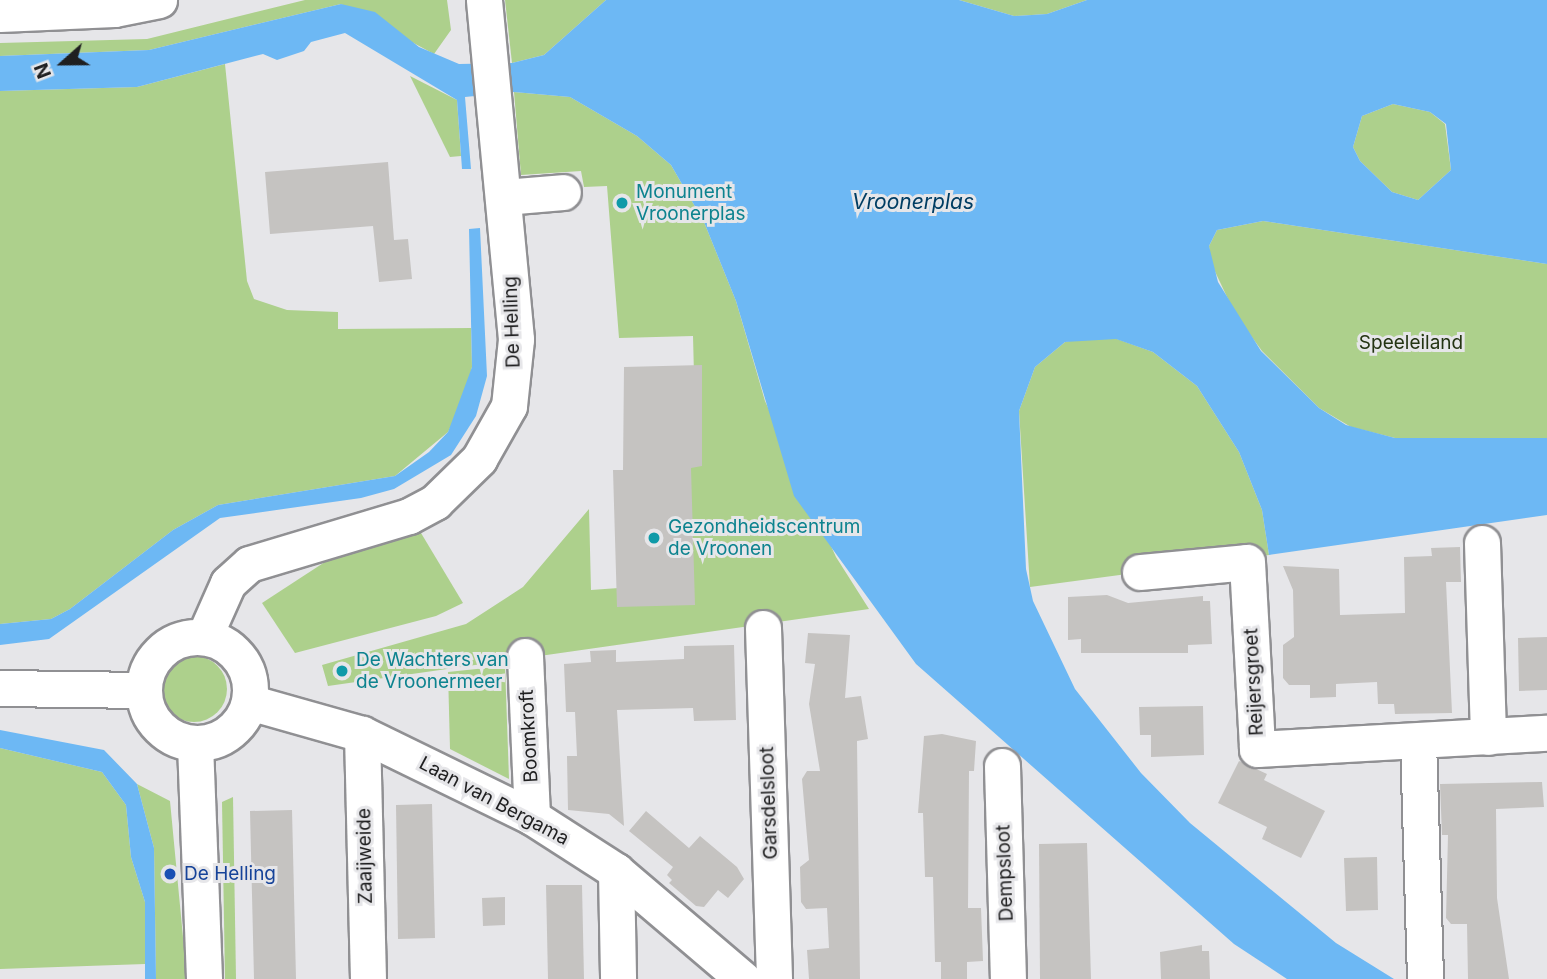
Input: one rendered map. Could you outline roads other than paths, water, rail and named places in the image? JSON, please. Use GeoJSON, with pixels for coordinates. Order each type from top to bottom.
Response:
{"type":"FeatureCollection","features":[{"type":"Feature","properties":{"kind":"street"},"geometry":{"type":"LineString","coordinates":[[0,14],[114,9],[159,0]]}},
{"type":"Feature","properties":{"kind":"street","name":"De Helling"},"geometry":{"type":"LineString","coordinates":[[204,637],[228,583],[249,564],[422,510],[466,476],[491,443],[509,406],[515,365],[504,197],[486,16]]}},
{"type":"Feature","properties":{"kind":"street"},"geometry":{"type":"LineString","coordinates":[[504,197],[563,192]]}},
{"type":"Feature","properties":{"kind":"street"},"geometry":{"type":"LineString","coordinates":[[1482,542],[1488,737]]}},
{"type":"Feature","properties":{"kind":"street","name":"Reijersgroet"},"geometry":{"type":"LineString","coordinates":[[1140,572],[1247,562],[1257,749],[1547,733]]}},
{"type":"Feature","properties":{"kind":"street","name":"Garsdelsloot"},"geometry":{"type":"LineString","coordinates":[[763,628],[774,979]]}},
{"type":"Feature","properties":{"kind":"street"},"geometry":{"type":"LineString","coordinates":[[204,637],[240,660],[247,673],[249,702],[230,733],[195,744],[179,741],[153,722],[143,691],[148,668],[161,650],[181,639],[204,637]]}},
{"type":"Feature","properties":{"kind":"street","name":"Boomkroft"},"geometry":{"type":"LineString","coordinates":[[525,656],[532,817]]}},
{"type":"Feature","properties":{"kind":"street"},"geometry":{"type":"LineString","coordinates":[[0,688],[143,691]]}},
{"type":"Feature","properties":{"kind":"street","name":"Laan van Bergama"},"geometry":{"type":"LineString","coordinates":[[249,702],[362,734],[532,817],[616,871],[743,979]]}},
{"type":"Feature","properties":{"kind":"street","name":"Zaaijweide"},"geometry":{"type":"LineString","coordinates":[[362,734],[368,979]]}},
{"type":"Feature","properties":{"kind":"street"},"geometry":{"type":"LineString","coordinates":[[1418,741],[1425,979]]}},
{"type":"Feature","properties":{"kind":"street"},"geometry":{"type":"LineString","coordinates":[[195,744],[204,979]]}},
{"type":"Feature","properties":{"kind":"street","name":"Dempsloot"},"geometry":{"type":"LineString","coordinates":[[1002,766],[1007,979]]}},
{"type":"Feature","properties":{"kind":"street"},"geometry":{"type":"LineString","coordinates":[[616,871],[618,979]]}},
{"type":"Feature","properties":{"kind":"water","name":"Vroonerplas"},"geometry":{"type":"Polygon","coordinates":[[[606,0],[959,0],[1014,16],[1047,14],[1087,0],[1547,0],[1547,264],[1263,221],[1217,230],[1209,246],[1218,282],[1261,351],[1319,408],[1346,425],[1395,438],[1547,438],[1547,515],[1269,555],[1262,510],[1239,452],[1197,386],[1153,352],[1116,339],[1065,342],[1035,367],[1019,411],[1026,569],[1033,601],[1075,689],[1141,773],[1190,823],[1336,943],[1394,979],[1287,979],[1234,944],[916,664],[794,496],[736,301],[704,222],[671,165],[637,136],[570,97],[514,92],[465,97],[471,169],[462,169],[457,100],[345,33],[311,42],[304,51],[277,60],[263,54],[137,87],[0,91],[0,56],[149,50],[341,4],[375,12],[419,47],[459,64],[512,63],[544,55],[606,0]],[[1393,104],[1362,116],[1353,147],[1360,161],[1392,192],[1418,200],[1451,170],[1446,124],[1430,112],[1393,104]]]}},
{"type":"Feature","properties":{"kind":"water"},"geometry":{"type":"Polygon","coordinates":[[[480,228],[487,376],[476,416],[451,455],[394,489],[361,498],[220,518],[49,639],[0,645],[0,624],[51,619],[70,609],[173,530],[218,505],[395,476],[429,452],[448,432],[472,367],[469,229],[480,228]]]}},
{"type":"Feature","properties":{"kind":"water"},"geometry":{"type":"Polygon","coordinates":[[[0,730],[104,750],[137,784],[154,848],[156,979],[145,979],[145,902],[131,857],[126,805],[102,772],[0,748],[0,730]]]}},
{"type":"Feature","properties":{"kind":"place","name":"Monument Vroonerplas"},"geometry":{"type":"Point","coordinates":[622,203]}},
{"type":"Feature","properties":{"kind":"place","name":"Gezondheidscentrum de Vroonen"},"geometry":{"type":"Point","coordinates":[654,538]}},
{"type":"Feature","properties":{"kind":"place","name":"De Wachters van de Vroonermeer"},"geometry":{"type":"Point","coordinates":[342,671]}},
{"type":"Feature","properties":{"kind":"place","name":"De Helling"},"geometry":{"type":"Point","coordinates":[170,874]}},
{"type":"Feature","properties":{"kind":"park label","name":"Speeleiland"},"geometry":{"type":"Point","coordinates":[1411,343]}}]}
